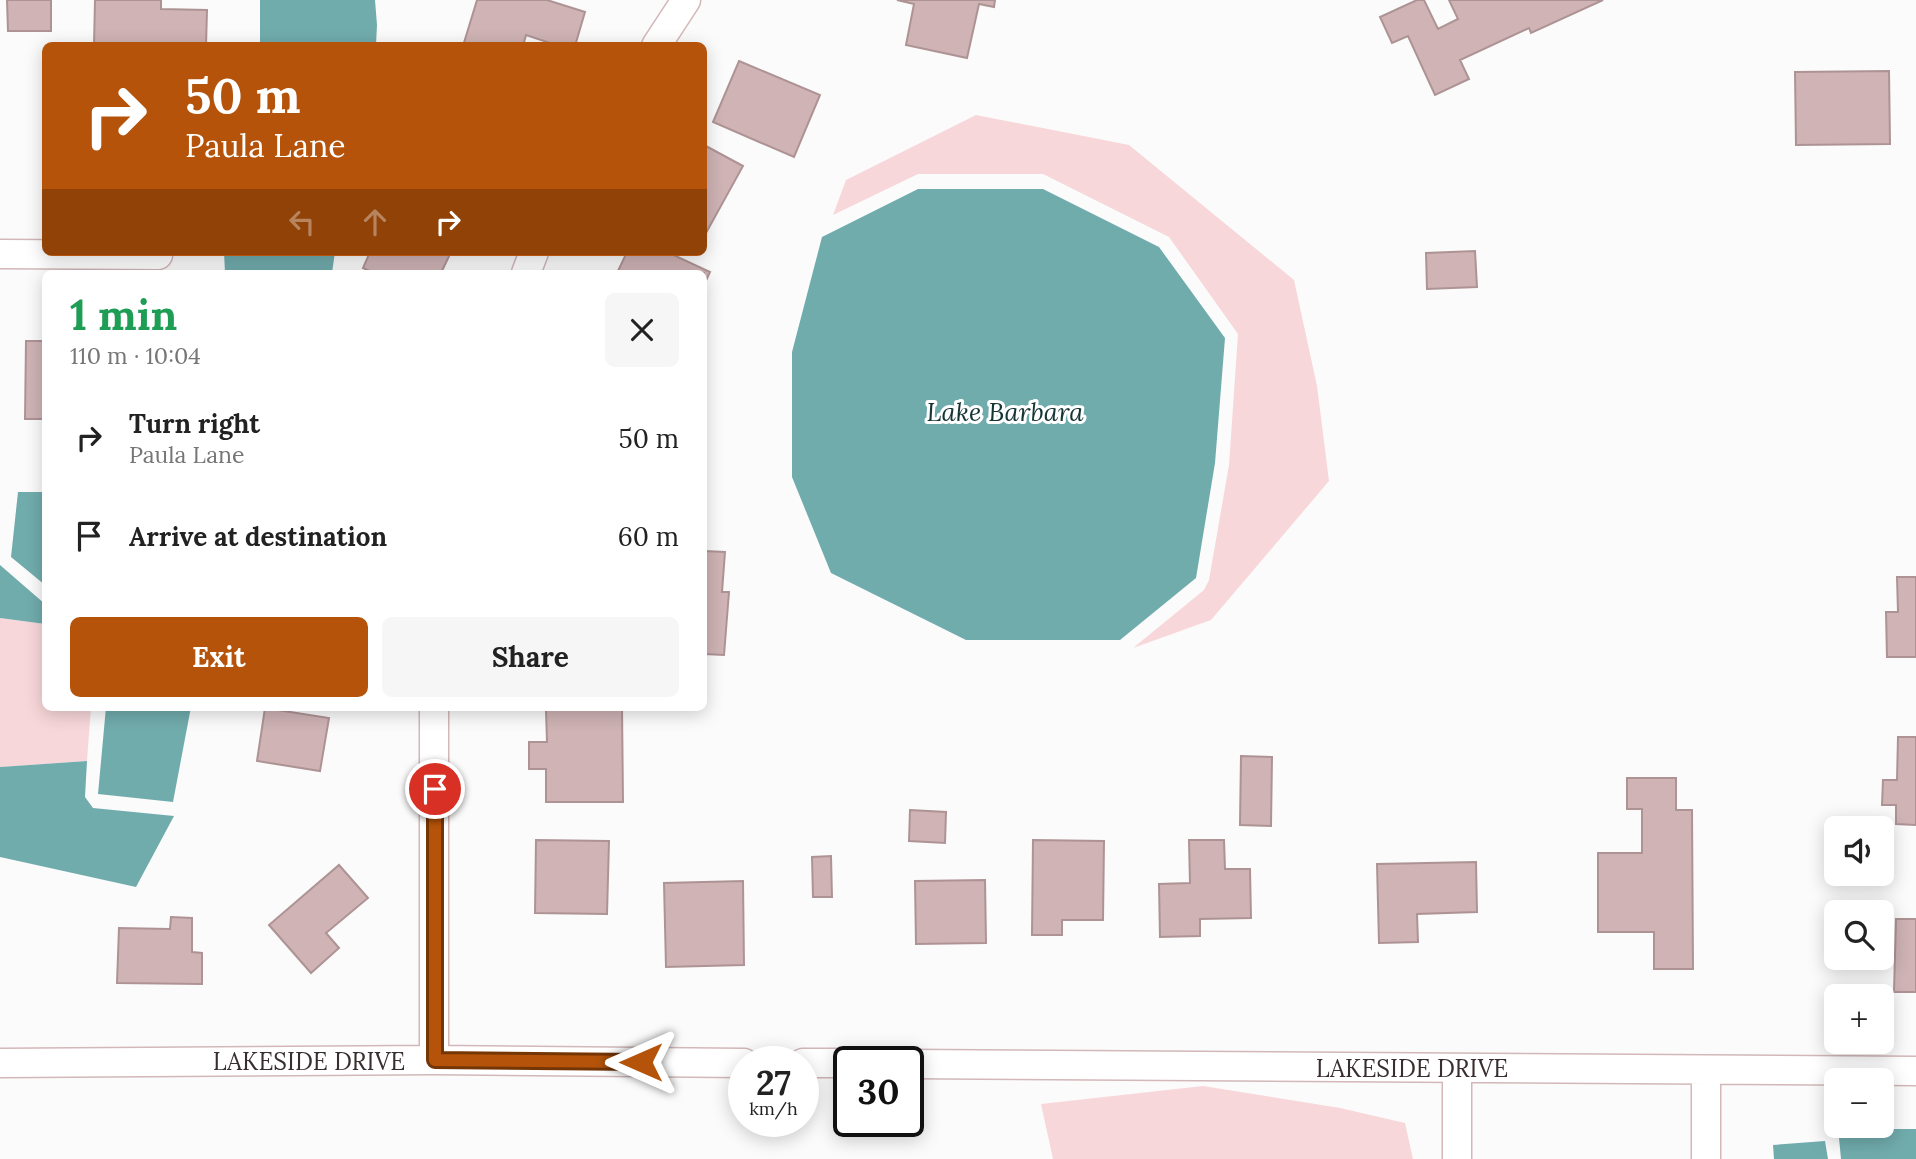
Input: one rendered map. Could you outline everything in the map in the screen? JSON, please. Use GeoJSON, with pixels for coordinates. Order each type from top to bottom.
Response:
{"type":"FeatureCollection","features":[{"type":"Feature","properties":{"kind":"street"},"geometry":{"type":"LineString","coordinates":[[659,42],[685,0]]}},
{"type":"Feature","properties":{"kind":"street"},"geometry":{"type":"LineString","coordinates":[[0,254],[42,254]]}},
{"type":"Feature","properties":{"kind":"street"},"geometry":{"type":"LineString","coordinates":[[435,711],[435,1060]]}},
{"type":"Feature","properties":{"kind":"street","name":"LAKESIDE DRIVE"},"geometry":{"type":"LineString","coordinates":[[0,1063],[435,1060],[728,1063]]}},
{"type":"Feature","properties":{"kind":"street","name":"LAKESIDE DRIVE"},"geometry":{"type":"LineString","coordinates":[[924,1064],[1916,1071]]}},
{"type":"Feature","properties":{"kind":"street"},"geometry":{"type":"LineString","coordinates":[[1457,1068],[1457,1159]]}},
{"type":"Feature","properties":{"kind":"street"},"geometry":{"type":"LineString","coordinates":[[1706,1070],[1706,1159]]}},
{"type":"Feature","properties":{"kind":"shaded area"},"geometry":{"type":"Polygon","coordinates":[[[976,115],[1129,145],[1294,280],[1317,386],[1329,481],[1211,620],[1133,648],[1204,590],[1209,580],[1229,465],[1238,334],[1169,237],[1043,174],[918,174],[833,215],[846,180],[976,115]]]}},
{"type":"Feature","properties":{"kind":"shaded area"},"geometry":{"type":"Polygon","coordinates":[[[0,618],[42,624],[42,711],[91,711],[87,761],[0,767],[0,618]]]}},
{"type":"Feature","properties":{"kind":"shaded area"},"geometry":{"type":"Polygon","coordinates":[[[1203,1086],[1340,1108],[1405,1123],[1413,1159],[1053,1159],[1041,1104],[1203,1086]]]}},
{"type":"Feature","properties":{"kind":"water"},"geometry":{"type":"Polygon","coordinates":[[[260,0],[375,0],[376,42],[260,42],[260,0]]]}},
{"type":"Feature","properties":{"kind":"water","name":"Lake Barbara"},"geometry":{"type":"Polygon","coordinates":[[[918,189],[1043,189],[1159,247],[1225,338],[1215,463],[1196,578],[1120,640],[966,640],[831,573],[792,477],[792,352],[822,237],[918,189]]]}},
{"type":"Feature","properties":{"kind":"water"},"geometry":{"type":"Polygon","coordinates":[[[224,256],[334,256],[332,270],[225,270],[224,256]]]}},
{"type":"Feature","properties":{"kind":"water"},"geometry":{"type":"Polygon","coordinates":[[[18,492],[42,492],[42,583],[11,557],[18,492]]]}},
{"type":"Feature","properties":{"kind":"water"},"geometry":{"type":"Polygon","coordinates":[[[0,565],[42,601],[42,624],[0,618],[0,565]]]}},
{"type":"Feature","properties":{"kind":"water"},"geometry":{"type":"Polygon","coordinates":[[[106,711],[190,711],[173,802],[98,794],[106,711]]]}},
{"type":"Feature","properties":{"kind":"water"},"geometry":{"type":"Polygon","coordinates":[[[87,761],[85,797],[93,808],[174,816],[136,887],[0,857],[0,767],[87,761]]]}},
{"type":"Feature","properties":{"kind":"water"},"geometry":{"type":"Polygon","coordinates":[[[1894,1129],[1916,1129],[1916,1159],[1841,1159],[1839,1138],[1894,1138],[1894,1129]]]}},
{"type":"Feature","properties":{"kind":"water"},"geometry":{"type":"Polygon","coordinates":[[[1825,1141],[1828,1159],[1774,1159],[1773,1145],[1825,1141]]]}},
{"type":"Feature","properties":{"kind":"building"},"geometry":{"type":"Polygon","coordinates":[[[7,0],[51,0],[51,31],[8,31],[7,0]]]}},
{"type":"Feature","properties":{"kind":"building"},"geometry":{"type":"Polygon","coordinates":[[[95,0],[161,0],[161,9],[207,10],[206,42],[94,42],[95,0]]]}},
{"type":"Feature","properties":{"kind":"building"},"geometry":{"type":"Polygon","coordinates":[[[477,0],[547,0],[585,12],[576,42],[547,42],[526,35],[524,42],[464,42],[477,0]]]}},
{"type":"Feature","properties":{"kind":"building"},"geometry":{"type":"Polygon","coordinates":[[[897,0],[995,0],[994,7],[979,4],[967,58],[906,45],[914,4],[897,0]]]}},
{"type":"Feature","properties":{"kind":"building"},"geometry":{"type":"Polygon","coordinates":[[[1417,0],[1424,0],[1438,29],[1458,19],[1449,0],[1603,0],[1531,33],[1529,28],[1460,60],[1469,79],[1435,95],[1408,36],[1392,43],[1380,17],[1417,0]]]}},
{"type":"Feature","properties":{"kind":"building"},"geometry":{"type":"Polygon","coordinates":[[[739,61],[820,95],[794,157],[713,122],[739,61]]]}},
{"type":"Feature","properties":{"kind":"building"},"geometry":{"type":"Polygon","coordinates":[[[1889,71],[1890,144],[1796,145],[1795,72],[1889,71]]]}},
{"type":"Feature","properties":{"kind":"building"},"geometry":{"type":"Polygon","coordinates":[[[707,147],[743,166],[707,231],[707,147]]]}},
{"type":"Feature","properties":{"kind":"building"},"geometry":{"type":"Polygon","coordinates":[[[1475,251],[1477,287],[1427,289],[1426,253],[1475,251]]]}},
{"type":"Feature","properties":{"kind":"building"},"geometry":{"type":"Polygon","coordinates":[[[368,256],[449,256],[442,270],[363,268],[368,256]]]}},
{"type":"Feature","properties":{"kind":"building"},"geometry":{"type":"Polygon","coordinates":[[[625,256],[676,256],[706,270],[618,270],[625,256]]]}},
{"type":"Feature","properties":{"kind":"building"},"geometry":{"type":"Polygon","coordinates":[[[26,341],[42,341],[42,419],[25,419],[26,341]]]}},
{"type":"Feature","properties":{"kind":"building"},"geometry":{"type":"Polygon","coordinates":[[[707,551],[725,552],[722,592],[729,592],[724,655],[707,654],[707,551]]]}},
{"type":"Feature","properties":{"kind":"building"},"geometry":{"type":"Polygon","coordinates":[[[1897,577],[1916,577],[1916,657],[1887,657],[1886,612],[1898,612],[1897,577]]]}},
{"type":"Feature","properties":{"kind":"building"},"geometry":{"type":"Polygon","coordinates":[[[265,711],[284,711],[329,718],[320,771],[257,761],[265,711]]]}},
{"type":"Feature","properties":{"kind":"building"},"geometry":{"type":"Polygon","coordinates":[[[546,711],[622,711],[623,802],[546,802],[546,769],[529,769],[529,742],[547,742],[546,711]]]}},
{"type":"Feature","properties":{"kind":"building"},"geometry":{"type":"Polygon","coordinates":[[[1898,737],[1916,737],[1916,825],[1896,824],[1896,805],[1882,805],[1883,780],[1897,780],[1898,737]]]}},
{"type":"Feature","properties":{"kind":"building"},"geometry":{"type":"Polygon","coordinates":[[[1241,756],[1272,757],[1271,826],[1240,825],[1241,756]]]}},
{"type":"Feature","properties":{"kind":"building"},"geometry":{"type":"Polygon","coordinates":[[[1627,778],[1676,778],[1676,810],[1692,810],[1693,969],[1654,969],[1654,932],[1598,932],[1598,853],[1642,853],[1642,809],[1627,809],[1627,778]]]}},
{"type":"Feature","properties":{"kind":"building"},"geometry":{"type":"Polygon","coordinates":[[[910,810],[946,812],[945,843],[909,841],[910,810]]]}},
{"type":"Feature","properties":{"kind":"building"},"geometry":{"type":"Polygon","coordinates":[[[536,840],[609,841],[607,914],[535,913],[536,840]]]}},
{"type":"Feature","properties":{"kind":"building"},"geometry":{"type":"Polygon","coordinates":[[[1033,840],[1104,841],[1103,920],[1062,920],[1062,935],[1032,935],[1033,840]]]}},
{"type":"Feature","properties":{"kind":"building"},"geometry":{"type":"Polygon","coordinates":[[[1189,840],[1224,840],[1225,869],[1250,869],[1251,918],[1200,919],[1200,936],[1160,937],[1159,884],[1190,883],[1189,840]]]}},
{"type":"Feature","properties":{"kind":"building"},"geometry":{"type":"Polygon","coordinates":[[[831,856],[832,897],[813,897],[812,857],[831,856]]]}},
{"type":"Feature","properties":{"kind":"building"},"geometry":{"type":"Polygon","coordinates":[[[1476,862],[1477,912],[1417,914],[1418,942],[1379,943],[1377,864],[1476,862]]]}},
{"type":"Feature","properties":{"kind":"building"},"geometry":{"type":"Polygon","coordinates":[[[339,865],[368,898],[326,933],[339,948],[311,973],[269,925],[339,865]]]}},
{"type":"Feature","properties":{"kind":"building"},"geometry":{"type":"Polygon","coordinates":[[[985,880],[986,943],[916,944],[915,881],[985,880]]]}},
{"type":"Feature","properties":{"kind":"building"},"geometry":{"type":"Polygon","coordinates":[[[743,881],[744,965],[666,967],[664,883],[743,881]]]}},
{"type":"Feature","properties":{"kind":"building"},"geometry":{"type":"Polygon","coordinates":[[[171,917],[192,918],[192,952],[202,953],[202,984],[117,983],[119,928],[170,929],[171,917]]]}},
{"type":"Feature","properties":{"kind":"building"},"geometry":{"type":"Polygon","coordinates":[[[1896,919],[1916,919],[1916,992],[1894,992],[1896,919]]]}},
{"type":"Feature","properties":{"kind":"route"},"geometry":{"type":"LineString","coordinates":[[435,789],[435,1060],[641,1062]]}}]}
